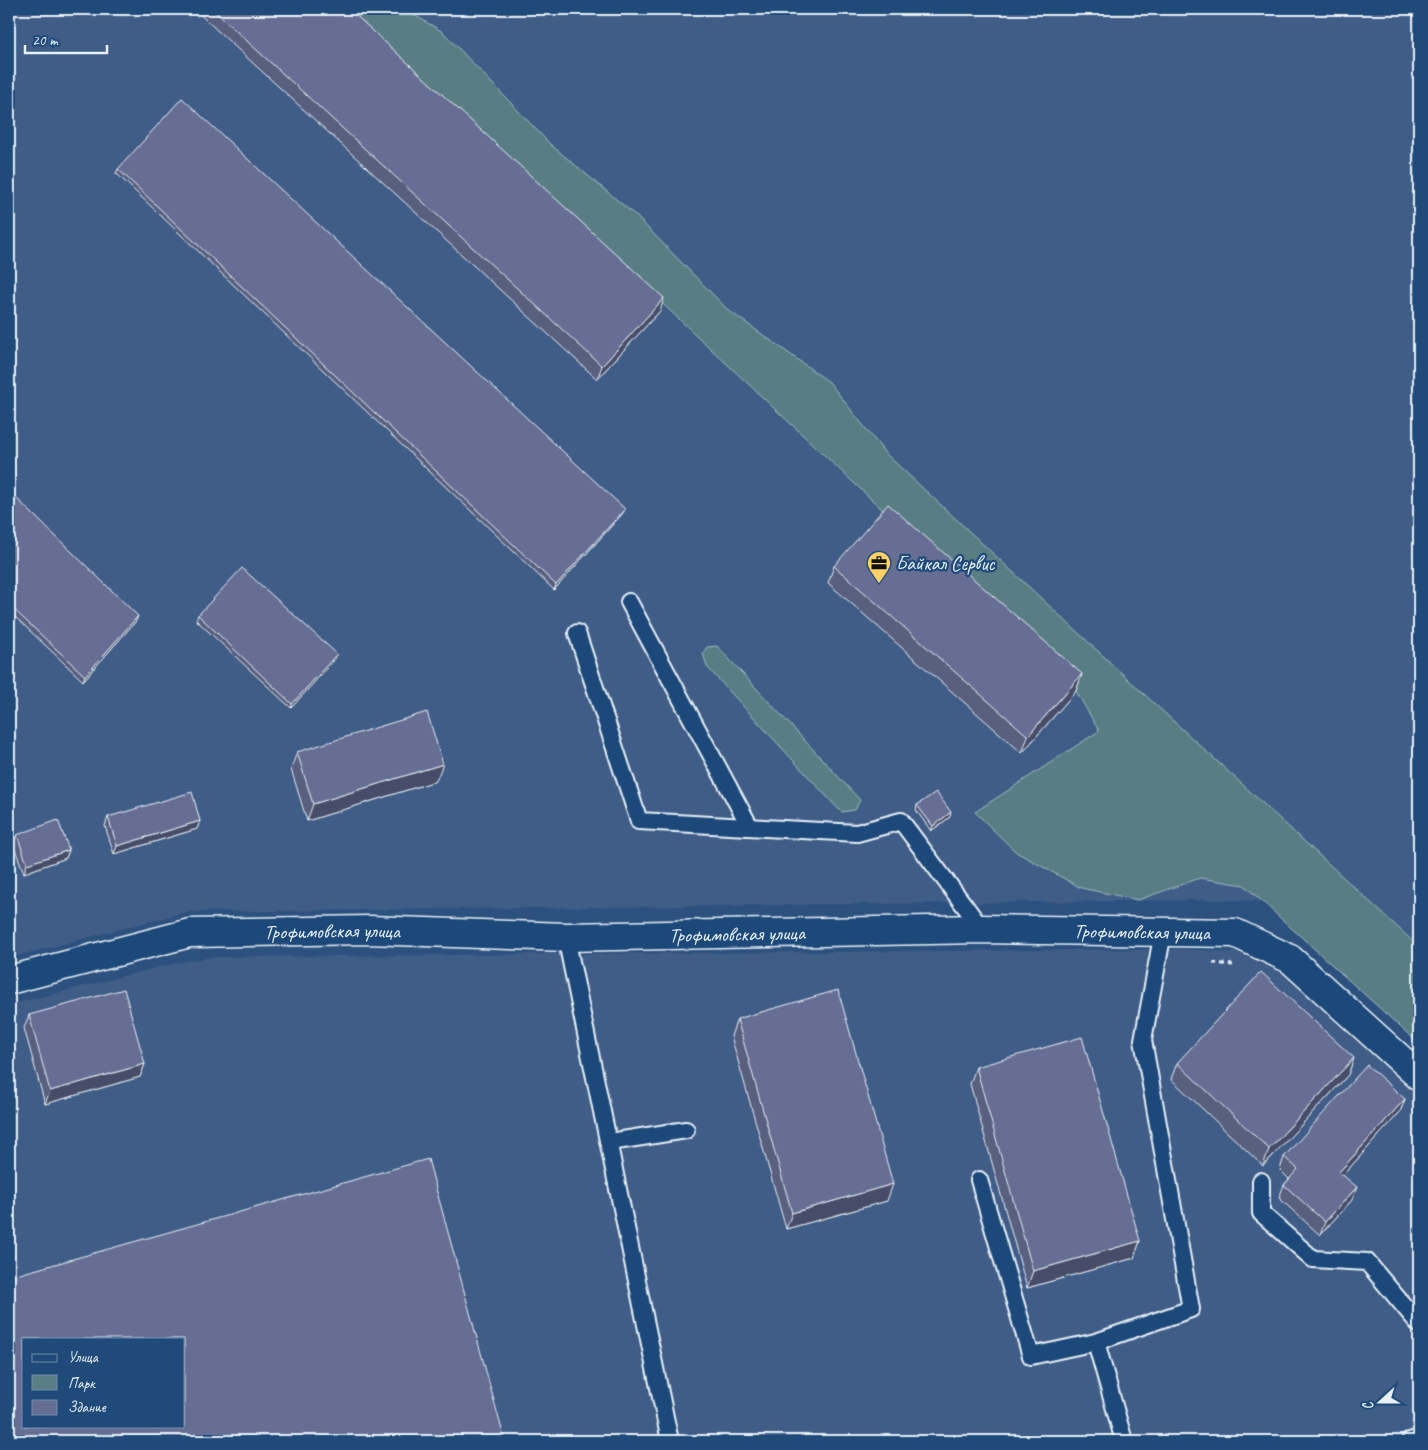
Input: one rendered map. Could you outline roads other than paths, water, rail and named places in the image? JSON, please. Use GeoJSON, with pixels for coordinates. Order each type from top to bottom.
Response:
{"type":"FeatureCollection","features":[{"type":"Feature","properties":{"kind":"street","name":"Трофимовская улица"},"geometry":{"type":"LineString","coordinates":[[9,980],[190,933],[369,930],[566,936],[982,929],[1235,933],[1290,959],[1419,1076]]}},
{"type":"Feature","properties":{"kind":"lane"},"geometry":{"type":"LineString","coordinates":[[629,602],[750,827]]}},
{"type":"Feature","properties":{"kind":"lane"},"geometry":{"type":"LineString","coordinates":[[577,633],[639,821],[857,834],[902,820],[982,929]]}},
{"type":"Feature","properties":{"kind":"lane"},"geometry":{"type":"LineString","coordinates":[[979,1180],[1031,1356],[1096,1342],[1191,1309],[1143,1040],[1163,932]]}},
{"type":"Feature","properties":{"kind":"lane"},"geometry":{"type":"LineString","coordinates":[[566,936],[610,1142],[670,1441]]}},
{"type":"Feature","properties":{"kind":"lane"},"geometry":{"type":"LineString","coordinates":[[610,1142],[686,1130]]}},
{"type":"Feature","properties":{"kind":"lane"},"geometry":{"type":"LineString","coordinates":[[1261,1181],[1262,1213],[1313,1259],[1367,1262],[1419,1324]]}},
{"type":"Feature","properties":{"kind":"lane"},"geometry":{"type":"LineString","coordinates":[[1096,1342],[1124,1441]]}},
{"type":"Feature","properties":{"kind":"lane"},"geometry":{"type":"LineString","coordinates":[[1410,1441],[1419,1438]]}},
{"type":"Feature","properties":{"kind":"place","name":"Байкал Сервис"},"geometry":{"type":"Point","coordinates":[879,584]}}]}
